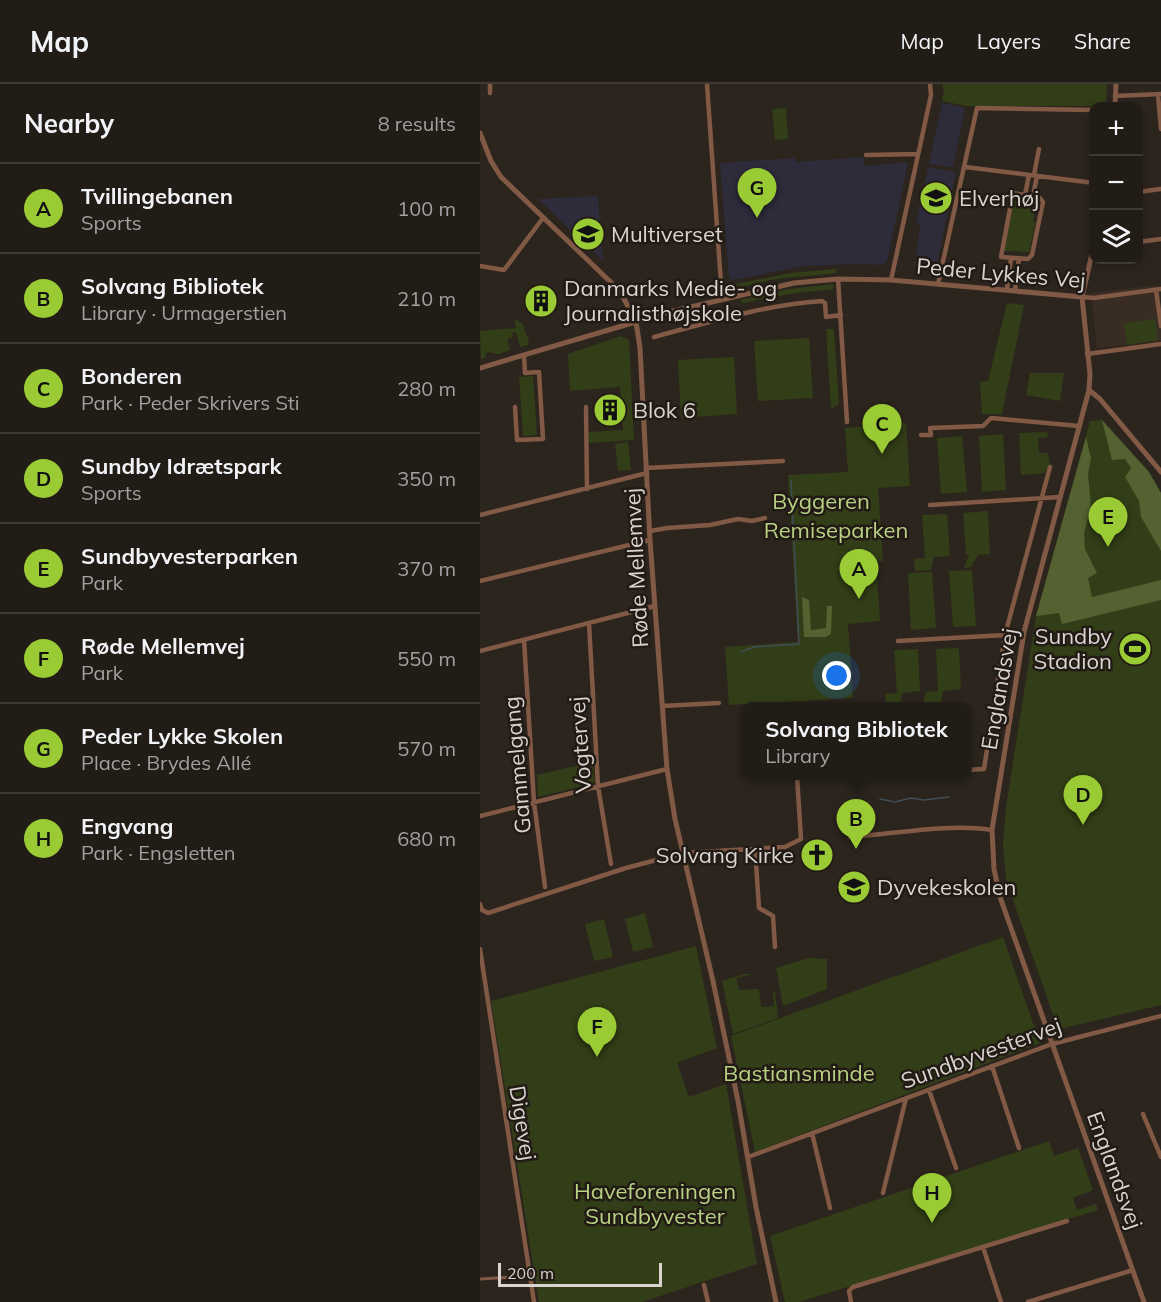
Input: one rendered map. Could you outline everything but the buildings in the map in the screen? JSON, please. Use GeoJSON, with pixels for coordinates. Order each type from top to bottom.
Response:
{"type":"FeatureCollection","features":[{"type":"Feature","properties":{"kind":"street"},"geometry":{"type":"LineString","coordinates":[[490,84],[490,93]]}},
{"type":"Feature","properties":{"kind":"street"},"geometry":{"type":"LineString","coordinates":[[707,84],[722,298]]}},
{"type":"Feature","properties":{"kind":"street"},"geometry":{"type":"LineString","coordinates":[[891,280],[931,95],[930,84]]}},
{"type":"Feature","properties":{"kind":"street"},"geometry":{"type":"LineString","coordinates":[[1115,102],[1116,84]]}},
{"type":"Feature","properties":{"kind":"street"},"geometry":{"type":"LineString","coordinates":[[1115,96],[1160,94],[1161,129]]}},
{"type":"Feature","properties":{"kind":"street"},"geometry":{"type":"LineString","coordinates":[[938,284],[977,108],[1089,110]]}},
{"type":"Feature","properties":{"kind":"street","name":"Røde Mellemvej"},"geometry":{"type":"LineString","coordinates":[[480,133],[491,161],[501,177],[620,291],[636,322],[640,348],[650,540],[667,769],[683,853],[713,981],[776,1302]]}},
{"type":"Feature","properties":{"kind":"street"},"geometry":{"type":"LineString","coordinates":[[1025,195],[1040,149]]}},
{"type":"Feature","properties":{"kind":"street"},"geometry":{"type":"LineString","coordinates":[[866,155],[918,154]]}},
{"type":"Feature","properties":{"kind":"street"},"geometry":{"type":"LineString","coordinates":[[965,167],[1089,182]]}},
{"type":"Feature","properties":{"kind":"street"},"geometry":{"type":"LineString","coordinates":[[1033,175],[1033,196]]}},
{"type":"Feature","properties":{"kind":"street"},"geometry":{"type":"LineString","coordinates":[[1143,191],[1161,189]]}},
{"type":"Feature","properties":{"kind":"street"},"geometry":{"type":"LineString","coordinates":[[1013,193],[1033,196],[1040,198],[1043,202],[1032,255],[1028,259],[1000,256],[1013,193]]}},
{"type":"Feature","properties":{"kind":"street"},"geometry":{"type":"LineString","coordinates":[[480,266],[504,270],[543,218]]}},
{"type":"Feature","properties":{"kind":"street"},"geometry":{"type":"LineString","coordinates":[[1143,241],[1161,239]]}},
{"type":"Feature","properties":{"kind":"street"},"geometry":{"type":"LineString","coordinates":[[1007,289],[1011,258]]}},
{"type":"Feature","properties":{"kind":"street"},"geometry":{"type":"LineString","coordinates":[[1015,290],[1019,258]]}},
{"type":"Feature","properties":{"kind":"street","name":"Englandsvej"},"geometry":{"type":"LineString","coordinates":[[1090,264],[1082,297],[1090,374],[1089,390],[1024,632],[992,830],[994,868],[1000,897],[1144,1302]]}},
{"type":"Feature","properties":{"kind":"street"},"geometry":{"type":"LineString","coordinates":[[838,279],[848,422]]}},
{"type":"Feature","properties":{"kind":"street","name":"Peder Lykkes Vej"},"geometry":{"type":"LineString","coordinates":[[480,368],[722,298],[794,283],[838,279],[891,280],[1094,298],[1159,289]]}},
{"type":"Feature","properties":{"kind":"street"},"geometry":{"type":"LineString","coordinates":[[1159,289],[1161,326]]}},
{"type":"Feature","properties":{"kind":"street"},"geometry":{"type":"LineString","coordinates":[[654,337],[757,309],[812,302],[825,303],[826,317],[841,315]]}},
{"type":"Feature","properties":{"kind":"street"},"geometry":{"type":"LineString","coordinates":[[1088,354],[1161,344]]}},
{"type":"Feature","properties":{"kind":"street"},"geometry":{"type":"LineString","coordinates":[[515,406],[517,440],[543,439],[539,372],[525,373],[524,356]]}},
{"type":"Feature","properties":{"kind":"street"},"geometry":{"type":"LineString","coordinates":[[1089,390],[1100,399],[1160,470]]}},
{"type":"Feature","properties":{"kind":"street"},"geometry":{"type":"LineString","coordinates":[[586,407],[587,489]]}},
{"type":"Feature","properties":{"kind":"street"},"geometry":{"type":"LineString","coordinates":[[921,435],[931,435],[930,428],[983,426],[991,418],[1079,426]]}},
{"type":"Feature","properties":{"kind":"street","name":"Røde Mellemvej"},"geometry":{"type":"LineString","coordinates":[[647,471],[783,461]]}},
{"type":"Feature","properties":{"kind":"street"},"geometry":{"type":"LineString","coordinates":[[972,770],[984,769],[1005,635],[1050,467]]}},
{"type":"Feature","properties":{"kind":"street"},"geometry":{"type":"LineString","coordinates":[[480,515],[587,489],[647,471]]}},
{"type":"Feature","properties":{"kind":"street"},"geometry":{"type":"LineString","coordinates":[[930,505],[1060,497]]}},
{"type":"Feature","properties":{"kind":"street"},"geometry":{"type":"LineString","coordinates":[[650,531],[710,525],[738,519],[752,521],[765,518]]}},
{"type":"Feature","properties":{"kind":"street"},"geometry":{"type":"LineString","coordinates":[[480,581],[650,540]]}},
{"type":"Feature","properties":{"kind":"street"},"geometry":{"type":"LineString","coordinates":[[480,651],[655,606]]}},
{"type":"Feature","properties":{"kind":"street","name":"Vogtervej"},"geometry":{"type":"LineString","coordinates":[[589,623],[598,786],[611,864]]}},
{"type":"Feature","properties":{"kind":"street"},"geometry":{"type":"LineString","coordinates":[[898,641],[1005,635]]}},
{"type":"Feature","properties":{"kind":"street","name":"Gammelgang"},"geometry":{"type":"LineString","coordinates":[[524,640],[534,802],[545,887]]}},
{"type":"Feature","properties":{"kind":"street"},"geometry":{"type":"LineString","coordinates":[[662,706],[719,703]]}},
{"type":"Feature","properties":{"kind":"street"},"geometry":{"type":"LineString","coordinates":[[992,721],[1009,724]]}},
{"type":"Feature","properties":{"kind":"street"},"geometry":{"type":"LineString","coordinates":[[480,816],[667,769]]}},
{"type":"Feature","properties":{"kind":"street"},"geometry":{"type":"LineString","coordinates":[[480,904],[482,910],[488,913],[626,868],[683,853],[785,847],[801,839],[797,780]]}},
{"type":"Feature","properties":{"kind":"street"},"geometry":{"type":"LineString","coordinates":[[850,837],[951,828],[976,827],[992,830]]}},
{"type":"Feature","properties":{"kind":"street"},"geometry":{"type":"LineString","coordinates":[[755,848],[759,908],[774,918],[775,947]]}},
{"type":"Feature","properties":{"kind":"street","name":"Digevej"},"geometry":{"type":"LineString","coordinates":[[480,949],[534,1302]]}},
{"type":"Feature","properties":{"kind":"street","name":"Sundbyvestervej"},"geometry":{"type":"LineString","coordinates":[[748,1157],[1052,1044],[1161,1016]]}},
{"type":"Feature","properties":{"kind":"street"},"geometry":{"type":"LineString","coordinates":[[992,1066],[1019,1148]]}},
{"type":"Feature","properties":{"kind":"street"},"geometry":{"type":"LineString","coordinates":[[929,1090],[956,1168]]}},
{"type":"Feature","properties":{"kind":"street"},"geometry":{"type":"LineString","coordinates":[[883,1193],[906,1098]]}},
{"type":"Feature","properties":{"kind":"street"},"geometry":{"type":"LineString","coordinates":[[1143,1114],[1161,1156]]}},
{"type":"Feature","properties":{"kind":"street"},"geometry":{"type":"LineString","coordinates":[[813,1133],[830,1208]]}},
{"type":"Feature","properties":{"kind":"street"},"geometry":{"type":"LineString","coordinates":[[851,1302],[850,1288],[1067,1221]]}},
{"type":"Feature","properties":{"kind":"street"},"geometry":{"type":"LineString","coordinates":[[983,1247],[1001,1302]]}},
{"type":"Feature","properties":{"kind":"street"},"geometry":{"type":"LineString","coordinates":[[1028,1302],[1133,1270]]}},
{"type":"Feature","properties":{"kind":"street"},"geometry":{"type":"LineString","coordinates":[[480,1279],[531,1276]]}},
{"type":"Feature","properties":{"kind":"street"},"geometry":{"type":"LineString","coordinates":[[704,1285],[708,1302]]}},
{"type":"Feature","properties":{"kind":"shaded area"},"geometry":{"type":"Polygon","coordinates":[[[942,103],[965,108],[953,167],[929,164],[942,103]]]}},
{"type":"Feature","properties":{"kind":"shaded area"},"geometry":{"type":"Polygon","coordinates":[[[863,157],[864,166],[908,162],[887,262],[883,265],[803,266],[732,280],[729,277],[720,163],[795,158],[796,162],[863,157]]]}},
{"type":"Feature","properties":{"kind":"shaded area","name":"Elverhøj"},"geometry":{"type":"Polygon","coordinates":[[[928,167],[956,172],[936,268],[915,267],[920,224],[916,223],[928,167]]]}},
{"type":"Feature","properties":{"kind":"shaded area","name":"Multiverset"},"geometry":{"type":"Polygon","coordinates":[[[597,196],[598,198],[603,261],[538,199],[597,196]]]}},
{"type":"Feature","properties":{"kind":"shaded area"},"geometry":{"type":"Polygon","coordinates":[[[1159,285],[1161,341],[1097,348],[1091,293],[1159,285]]]}},
{"type":"Feature","properties":{"kind":"green space"},"geometry":{"type":"Polygon","coordinates":[[[942,84],[1107,84],[1106,102],[1089,102],[1089,106],[966,106],[942,101],[944,91],[942,84]]]}},
{"type":"Feature","properties":{"kind":"green space"},"geometry":{"type":"Polygon","coordinates":[[[786,108],[788,139],[775,140],[772,109],[786,108]]]}},
{"type":"Feature","properties":{"kind":"green space"},"geometry":{"type":"Polygon","coordinates":[[[1014,201],[1036,204],[1033,221],[1036,222],[1029,252],[1004,251],[1014,201]]]}},
{"type":"Feature","properties":{"kind":"green space"},"geometry":{"type":"Polygon","coordinates":[[[836,269],[837,273],[775,279],[738,290],[736,284],[790,273],[836,269]]]}},
{"type":"Feature","properties":{"kind":"green space"},"geometry":{"type":"Polygon","coordinates":[[[833,284],[834,289],[789,294],[742,303],[740,300],[789,289],[833,284]]]}},
{"type":"Feature","properties":{"kind":"green space"},"geometry":{"type":"Polygon","coordinates":[[[1007,303],[1024,305],[1002,414],[982,414],[980,382],[988,381],[1007,303]]]}},
{"type":"Feature","properties":{"kind":"green space"},"geometry":{"type":"Polygon","coordinates":[[[514,319],[522,323],[529,341],[528,345],[520,347],[516,332],[512,333],[513,337],[507,339],[510,350],[499,354],[487,352],[485,358],[481,359],[480,331],[516,328],[514,319]]]}},
{"type":"Feature","properties":{"kind":"green space"},"geometry":{"type":"Polygon","coordinates":[[[1155,319],[1158,340],[1127,345],[1124,323],[1155,319]]]}},
{"type":"Feature","properties":{"kind":"green space"},"geometry":{"type":"Polygon","coordinates":[[[826,329],[834,329],[839,404],[831,409],[826,329]]]}},
{"type":"Feature","properties":{"kind":"green space"},"geometry":{"type":"Polygon","coordinates":[[[621,336],[629,340],[634,440],[588,443],[587,432],[623,430],[620,387],[570,391],[568,354],[621,336]]]}},
{"type":"Feature","properties":{"kind":"green space"},"geometry":{"type":"Polygon","coordinates":[[[809,338],[813,398],[758,401],[754,341],[809,338]]]}},
{"type":"Feature","properties":{"kind":"green space"},"geometry":{"type":"Polygon","coordinates":[[[734,357],[737,414],[681,418],[678,360],[734,357]]]}},
{"type":"Feature","properties":{"kind":"green space"},"geometry":{"type":"Polygon","coordinates":[[[1030,373],[1064,373],[1060,401],[1026,395],[1030,373]]]}},
{"type":"Feature","properties":{"kind":"green space"},"geometry":{"type":"Polygon","coordinates":[[[533,376],[537,435],[523,436],[519,377],[533,376]]]}},
{"type":"Feature","properties":{"kind":"green space"},"geometry":{"type":"Polygon","coordinates":[[[1102,420],[1149,472],[1161,493],[1161,1005],[1060,1029],[1006,880],[1003,844],[1006,807],[1036,616],[1090,421],[1102,420]]]}},
{"type":"Feature","properties":{"kind":"green space"},"geometry":{"type":"Polygon","coordinates":[[[1102,420],[1149,472],[1161,493],[1161,551],[1141,517],[1139,501],[1125,477],[1131,468],[1125,459],[1112,460],[1102,420]]]}},
{"type":"Feature","properties":{"kind":"green space","name":"Remiseparken"},"geometry":{"type":"Polygon","coordinates":[[[906,423],[910,486],[878,488],[883,561],[876,561],[880,621],[848,624],[853,698],[741,702],[741,704],[729,705],[725,647],[798,642],[788,475],[848,472],[845,428],[906,423]]]}},
{"type":"Feature","properties":{"kind":"green space"},"geometry":{"type":"Polygon","coordinates":[[[1047,432],[1048,437],[1038,438],[1039,453],[1048,453],[1050,467],[1045,473],[1021,475],[1019,433],[1047,432]]]}},
{"type":"Feature","properties":{"kind":"green space"},"geometry":{"type":"Polygon","coordinates":[[[1003,434],[1006,490],[982,492],[979,436],[1003,434]]]}},
{"type":"Feature","properties":{"kind":"green space"},"geometry":{"type":"Polygon","coordinates":[[[962,436],[967,492],[941,494],[937,438],[962,436]]]}},
{"type":"Feature","properties":{"kind":"green space"},"geometry":{"type":"Polygon","coordinates":[[[1086,437],[1091,458],[1088,474],[1091,507],[1084,533],[1085,549],[1097,573],[1088,578],[1092,597],[1161,580],[1161,600],[1062,624],[1059,613],[1036,616],[1086,437]]]}},
{"type":"Feature","properties":{"kind":"green space"},"geometry":{"type":"Polygon","coordinates":[[[628,442],[631,470],[618,471],[615,444],[628,442]]]}},
{"type":"Feature","properties":{"kind":"green space"},"geometry":{"type":"Polygon","coordinates":[[[988,511],[990,554],[978,555],[971,567],[964,568],[969,555],[966,555],[963,513],[988,511]]]}},
{"type":"Feature","properties":{"kind":"green space"},"geometry":{"type":"Polygon","coordinates":[[[947,514],[950,556],[934,557],[931,570],[915,571],[914,559],[925,558],[922,515],[947,514]]]}},
{"type":"Feature","properties":{"kind":"green space"},"geometry":{"type":"Polygon","coordinates":[[[972,570],[976,626],[953,627],[949,571],[972,570]]]}},
{"type":"Feature","properties":{"kind":"green space"},"geometry":{"type":"Polygon","coordinates":[[[932,572],[936,628],[911,630],[908,573],[932,572]]]}},
{"type":"Feature","properties":{"kind":"green space"},"geometry":{"type":"Polygon","coordinates":[[[802,597],[809,600],[811,630],[826,628],[827,606],[832,606],[831,634],[826,637],[804,637],[802,597]]]}},
{"type":"Feature","properties":{"kind":"green space"},"geometry":{"type":"Polygon","coordinates":[[[959,648],[961,689],[943,691],[941,702],[923,702],[926,692],[938,691],[936,649],[959,648]]]}},
{"type":"Feature","properties":{"kind":"green space"},"geometry":{"type":"Polygon","coordinates":[[[918,649],[920,691],[902,693],[900,702],[886,702],[885,694],[897,693],[894,650],[918,649]]]}},
{"type":"Feature","properties":{"kind":"green space"},"geometry":{"type":"Polygon","coordinates":[[[593,762],[595,783],[538,797],[537,775],[593,762]]]}},
{"type":"Feature","properties":{"kind":"green space"},"geometry":{"type":"Polygon","coordinates":[[[645,913],[653,947],[633,952],[625,919],[645,913]]]}},
{"type":"Feature","properties":{"kind":"green space"},"geometry":{"type":"Polygon","coordinates":[[[604,919],[613,957],[594,961],[585,924],[604,919]]]}},
{"type":"Feature","properties":{"kind":"green space","name":"Bastiansminde"},"geometry":{"type":"Polygon","coordinates":[[[1003,937],[1040,1043],[755,1152],[731,1036],[1003,937]]]}},
{"type":"Feature","properties":{"kind":"green space","name":"Haveforeningen Sundbyvester"},"geometry":{"type":"Polygon","coordinates":[[[696,946],[717,1048],[677,1063],[689,1097],[726,1084],[757,1264],[642,1302],[539,1302],[491,1001],[696,946]]]}},
{"type":"Feature","properties":{"kind":"green space"},"geometry":{"type":"Polygon","coordinates":[[[809,958],[827,959],[827,989],[783,1006],[776,968],[809,958]]]}},
{"type":"Feature","properties":{"kind":"green space"},"geometry":{"type":"Polygon","coordinates":[[[744,974],[755,974],[736,978],[739,990],[759,989],[761,1006],[774,1006],[773,991],[775,991],[778,1018],[733,1034],[722,981],[744,974]]]}},
{"type":"Feature","properties":{"kind":"green space"},"geometry":{"type":"Polygon","coordinates":[[[1049,1141],[1054,1156],[1078,1148],[1093,1190],[1073,1198],[1077,1210],[1096,1204],[1098,1210],[799,1302],[785,1302],[770,1236],[1049,1141]]]}},
{"type":"Feature","properties":{"kind":"waterway"},"geometry":{"type":"LineString","coordinates":[[741,652],[754,647],[799,644],[791,480]]}},
{"type":"Feature","properties":{"kind":"waterway"},"geometry":{"type":"LineString","coordinates":[[880,799],[895,802],[911,798],[924,800],[949,797]]}},
{"type":"Feature","properties":{"kind":"place","name":"Elverhøj"},"geometry":{"type":"Point","coordinates":[936,198]}},
{"type":"Feature","properties":{"kind":"place","name":"Peder Lykke Skolen"},"geometry":{"type":"Point","coordinates":[757,218]}},
{"type":"Feature","properties":{"kind":"place","name":"Multiverset"},"geometry":{"type":"Point","coordinates":[588,234]}},
{"type":"Feature","properties":{"kind":"place","name":"Danmarks Medie- og Journalisthøjskole"},"geometry":{"type":"Point","coordinates":[541,301]}},
{"type":"Feature","properties":{"kind":"place","name":"Blok 6"},"geometry":{"type":"Point","coordinates":[610,410]}},
{"type":"Feature","properties":{"kind":"place","name":"Bonderen"},"geometry":{"type":"Point","coordinates":[882,454]}},
{"type":"Feature","properties":{"kind":"place","name":"Sundbyvesterparken"},"geometry":{"type":"Point","coordinates":[1108,547]}},
{"type":"Feature","properties":{"kind":"place","name":"Tvillingebanen"},"geometry":{"type":"Point","coordinates":[859,599]}},
{"type":"Feature","properties":{"kind":"place","name":"Sundby Stadion"},"geometry":{"type":"Point","coordinates":[1135,649]}},
{"type":"Feature","properties":{"kind":"place","name":"Sundby Idrætspark"},"geometry":{"type":"Point","coordinates":[1083,825]}},
{"type":"Feature","properties":{"kind":"place","name":"Solvang Bibliotek"},"geometry":{"type":"Point","coordinates":[856,849]}},
{"type":"Feature","properties":{"kind":"place","name":"Solvang Kirke"},"geometry":{"type":"Point","coordinates":[817,855]}},
{"type":"Feature","properties":{"kind":"place","name":"Dyvekeskolen"},"geometry":{"type":"Point","coordinates":[854,887]}},
{"type":"Feature","properties":{"kind":"place","name":"Røde Mellemvej"},"geometry":{"type":"Point","coordinates":[597,1057]}},
{"type":"Feature","properties":{"kind":"place","name":"Engvang"},"geometry":{"type":"Point","coordinates":[932,1223]}},
{"type":"Feature","properties":{"kind":"park label","name":"Byggeren"},"geometry":{"type":"Point","coordinates":[821,501]}}]}
